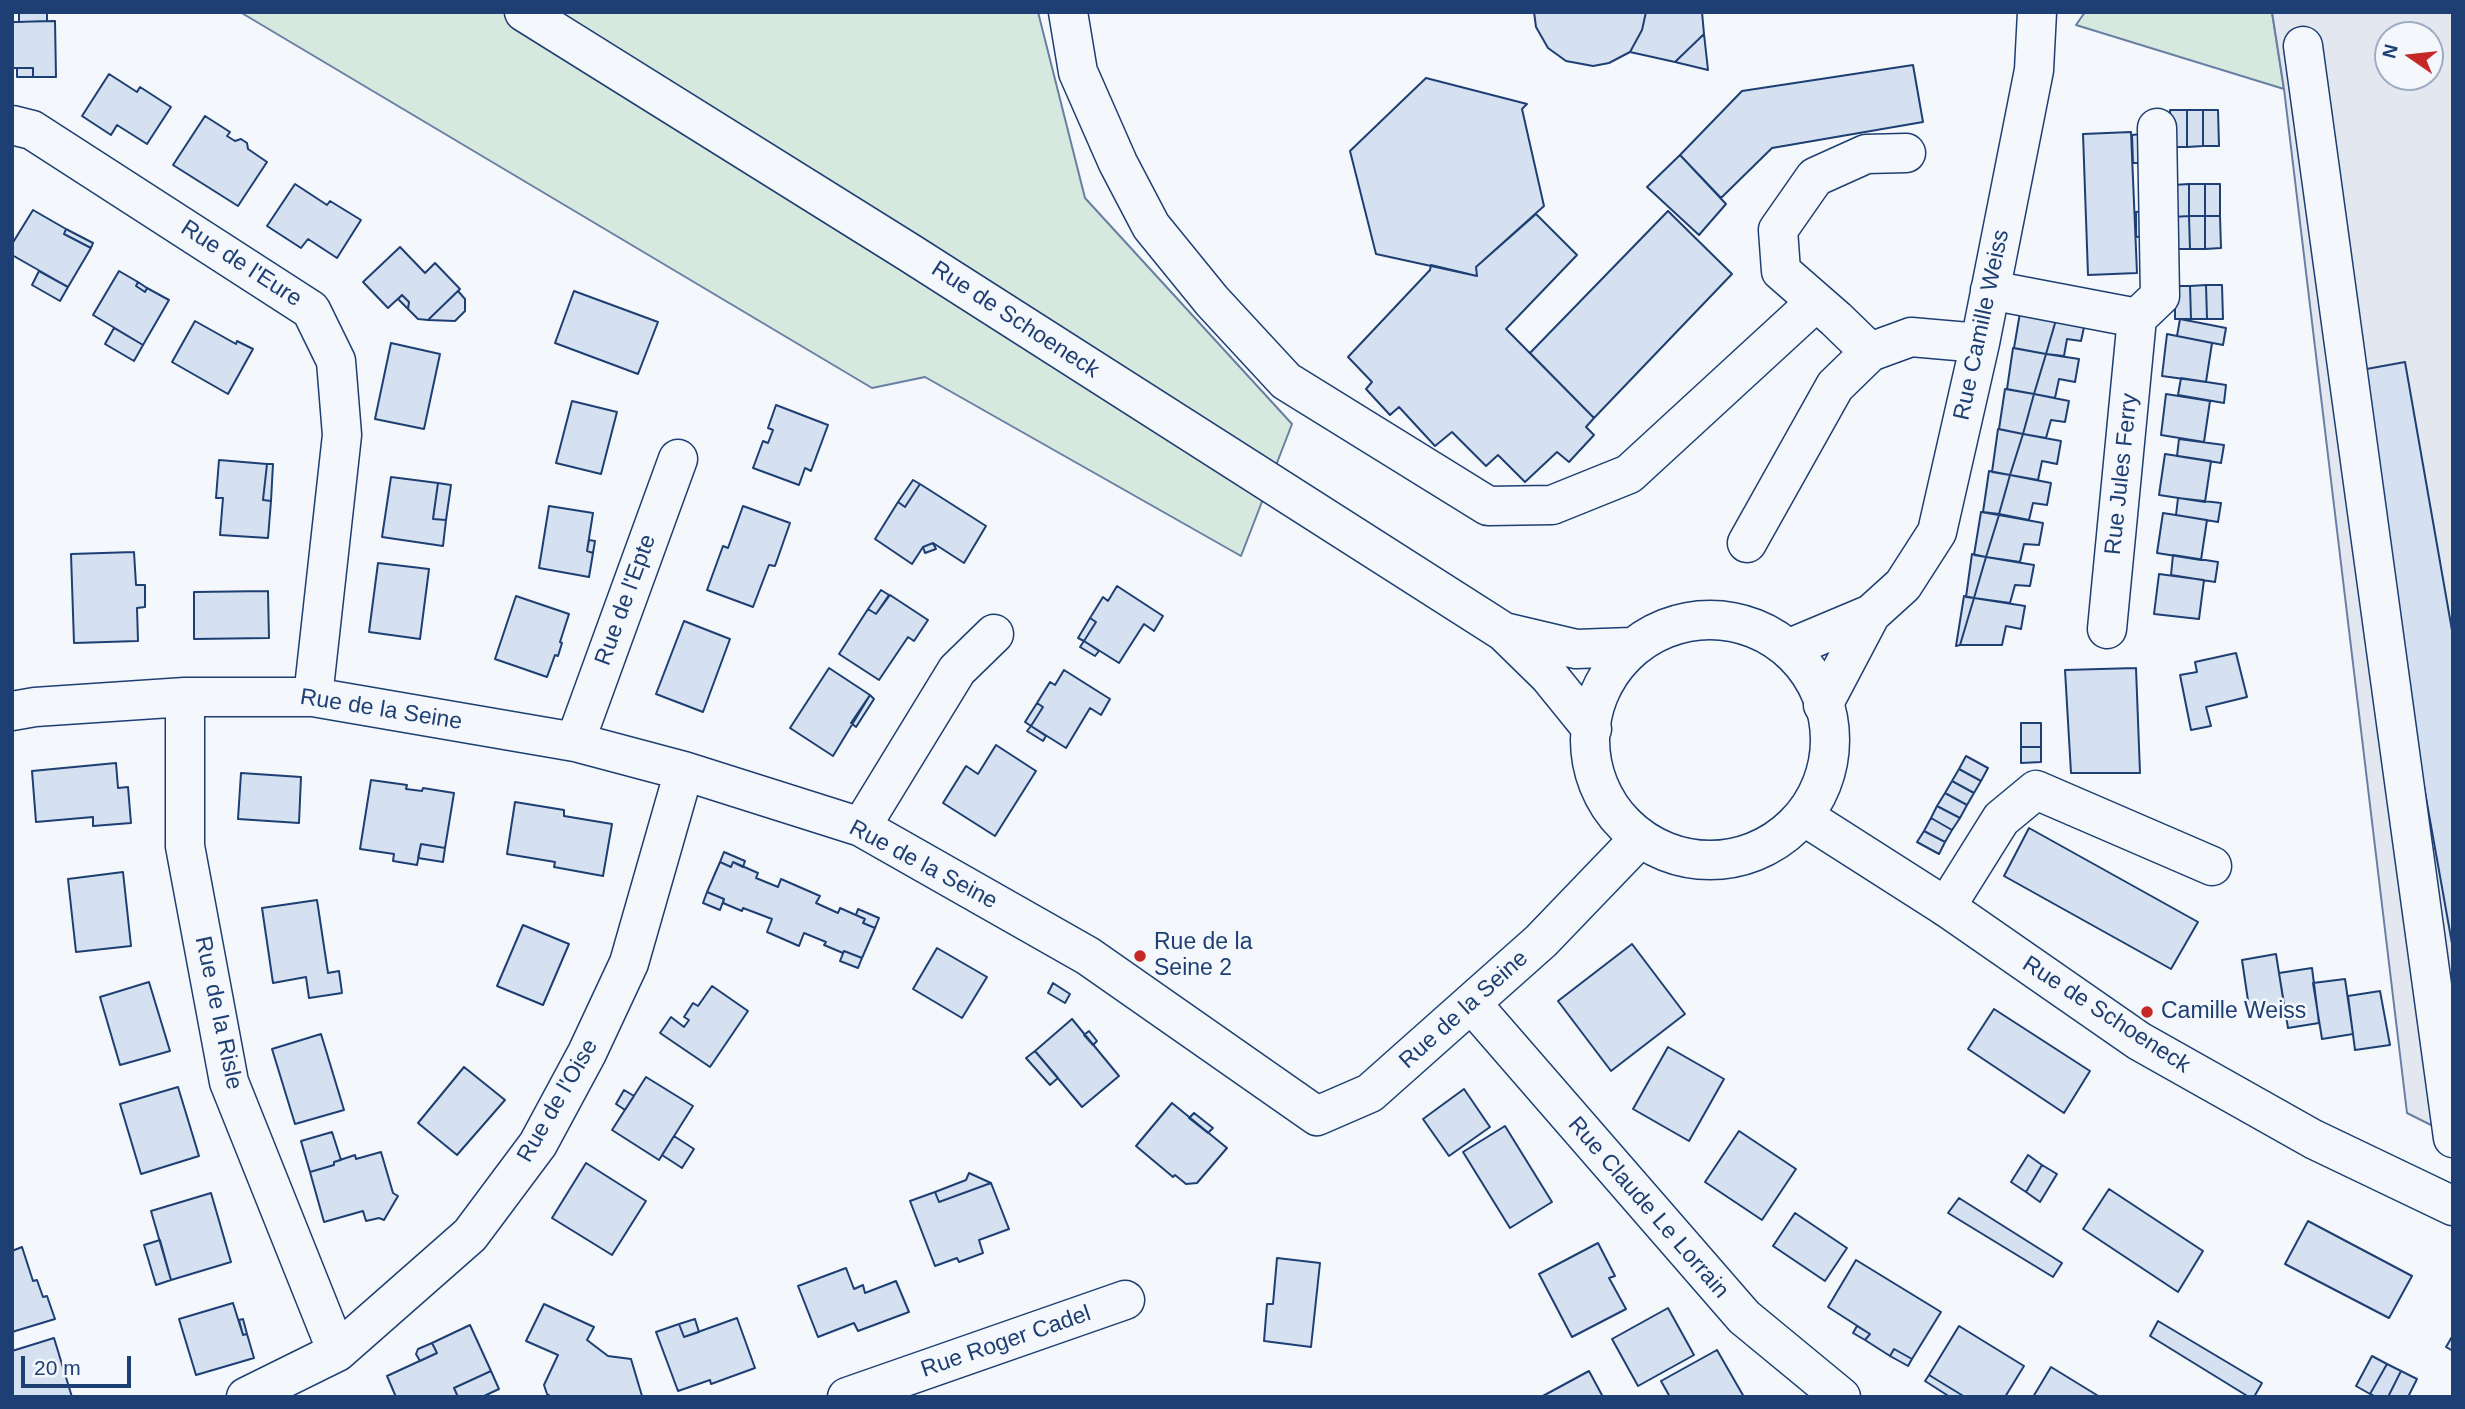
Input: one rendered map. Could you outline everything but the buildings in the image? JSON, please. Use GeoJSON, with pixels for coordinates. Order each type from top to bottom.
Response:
{"type":"FeatureCollection","features":[{"type":"Feature","properties":{"kind":"street","name":"Rue de Schoeneck"},"geometry":{"type":"LineString","coordinates":[[524,12],[922,260],[1504,632],[1549,676],[1592,729]]}},
{"type":"Feature","properties":{"kind":"street"},"geometry":{"type":"LineString","coordinates":[[1068,12],[1078,72],[1118,163],[1151,226],[1212,301],[1286,382],[1488,506],[1552,505],[1629,474],[1816,302]]}},
{"type":"Feature","properties":{"kind":"street","name":"Rue Camille Weiss"},"geometry":{"type":"LineString","coordinates":[[1790,648],[1871,614],[1903,585],[1937,532],[1980,343],[2034,70],[2037,12]]}},
{"type":"Feature","properties":{"kind":"street"},"geometry":{"type":"LineString","coordinates":[[2303,46],[2453,1138]]}},
{"type":"Feature","properties":{"kind":"street","name":"Rue de l'Eure"},"geometry":{"type":"LineString","coordinates":[[12,125],[32,130],[311,310],[336,361],[342,435],[313,697]]}},
{"type":"Feature","properties":{"kind":"street"},"geometry":{"type":"LineString","coordinates":[[1990,290],[2137,318],[2160,296],[2157,128]]}},
{"type":"Feature","properties":{"kind":"street"},"geometry":{"type":"LineString","coordinates":[[1870,352],[1781,271],[1778,230],[1815,177],[1866,154],[1906,153]]}},
{"type":"Feature","properties":{"kind":"street","name":"Rue Jules Ferry"},"geometry":{"type":"LineString","coordinates":[[2107,629],[2137,318]]}},
{"type":"Feature","properties":{"kind":"street"},"geometry":{"type":"LineString","coordinates":[[1746,543],[1835,386],[1870,352],[1911,337],[1980,343]]}},
{"type":"Feature","properties":{"kind":"street","name":"Rue de l'Epte"},"geometry":{"type":"LineString","coordinates":[[575,742],[678,459]]}},
{"type":"Feature","properties":{"kind":"street","name":"Rue Camille Weiss"},"geometry":{"type":"LineString","coordinates":[[1823,705],[1871,614]]}},
{"type":"Feature","properties":{"kind":"street"},"geometry":{"type":"LineString","coordinates":[[1702,618],[1756,627],[1790,648],[1805,663],[1830,720],[1831,754],[1819,794],[1805,817],[1786,838],[1755,853],[1695,861],[1639,839],[1604,800],[1588,746],[1601,686],[1631,647],[1661,628],[1702,618]]}},
{"type":"Feature","properties":{"kind":"street","name":"Rue de Schoeneck"},"geometry":{"type":"LineString","coordinates":[[1504,632],[1576,649],[1631,647]]}},
{"type":"Feature","properties":{"kind":"street"},"geometry":{"type":"LineString","coordinates":[[861,827],[957,670],[994,634]]}},
{"type":"Feature","properties":{"kind":"street","name":"Rue de la Seine"},"geometry":{"type":"LineString","coordinates":[[12,711],[35,707],[184,697],[313,697],[575,742],[684,771],[861,827],[1088,956],[1317,1116],[1370,1093],[1541,942],[1639,839]]}},
{"type":"Feature","properties":{"kind":"street","name":"Rue de la Risle"},"geometry":{"type":"LineString","coordinates":[[184,697],[185,846],[229,1082],[337,1353]]}},
{"type":"Feature","properties":{"kind":"street","name":"Rue de l'Oise"},"geometry":{"type":"LineString","coordinates":[[246,1397],[337,1353],[470,1235],[538,1144],[587,1053],[629,963],[684,771]]}},
{"type":"Feature","properties":{"kind":"street"},"geometry":{"type":"LineString","coordinates":[[1946,907],[2001,819],[2036,790],[2212,866]]}},
{"type":"Feature","properties":{"kind":"street","name":"Rue de Schoeneck"},"geometry":{"type":"LineString","coordinates":[[1805,817],[1946,907],[2139,1041],[2313,1139],[2436,1199],[2453,1216]]}},
{"type":"Feature","properties":{"kind":"street","name":"Rue Claude Le Lorrain"},"geometry":{"type":"LineString","coordinates":[[1472,1004],[1744,1317],[1841,1397]]}},
{"type":"Feature","properties":{"kind":"street","name":"Rue Roger Cadel"},"geometry":{"type":"LineString","coordinates":[[847,1397],[1125,1300]]}},
{"type":"Feature","properties":{"kind":"shaded area"},"geometry":{"type":"Polygon","coordinates":[[[240,12],[1038,12],[1085,198],[1292,424],[1241,556],[925,377],[872,388],[240,12]]]}},
{"type":"Feature","properties":{"kind":"shaded area"},"geometry":{"type":"Polygon","coordinates":[[[2085,12],[2272,12],[2284,89],[2076,25],[2085,12]]]}},
{"type":"Feature","properties":{"kind":"shaded area"},"geometry":{"type":"Polygon","coordinates":[[[2272,12],[2453,12],[2453,1136],[2407,1113],[2284,89],[2272,12]]]}},
{"type":"Feature","properties":{"kind":"place","name":"Rue de la Seine 2"},"geometry":{"type":"Point","coordinates":[1140,956]}},
{"type":"Feature","properties":{"kind":"place","name":"Camille Weiss"},"geometry":{"type":"Point","coordinates":[2147,1012]}}]}
